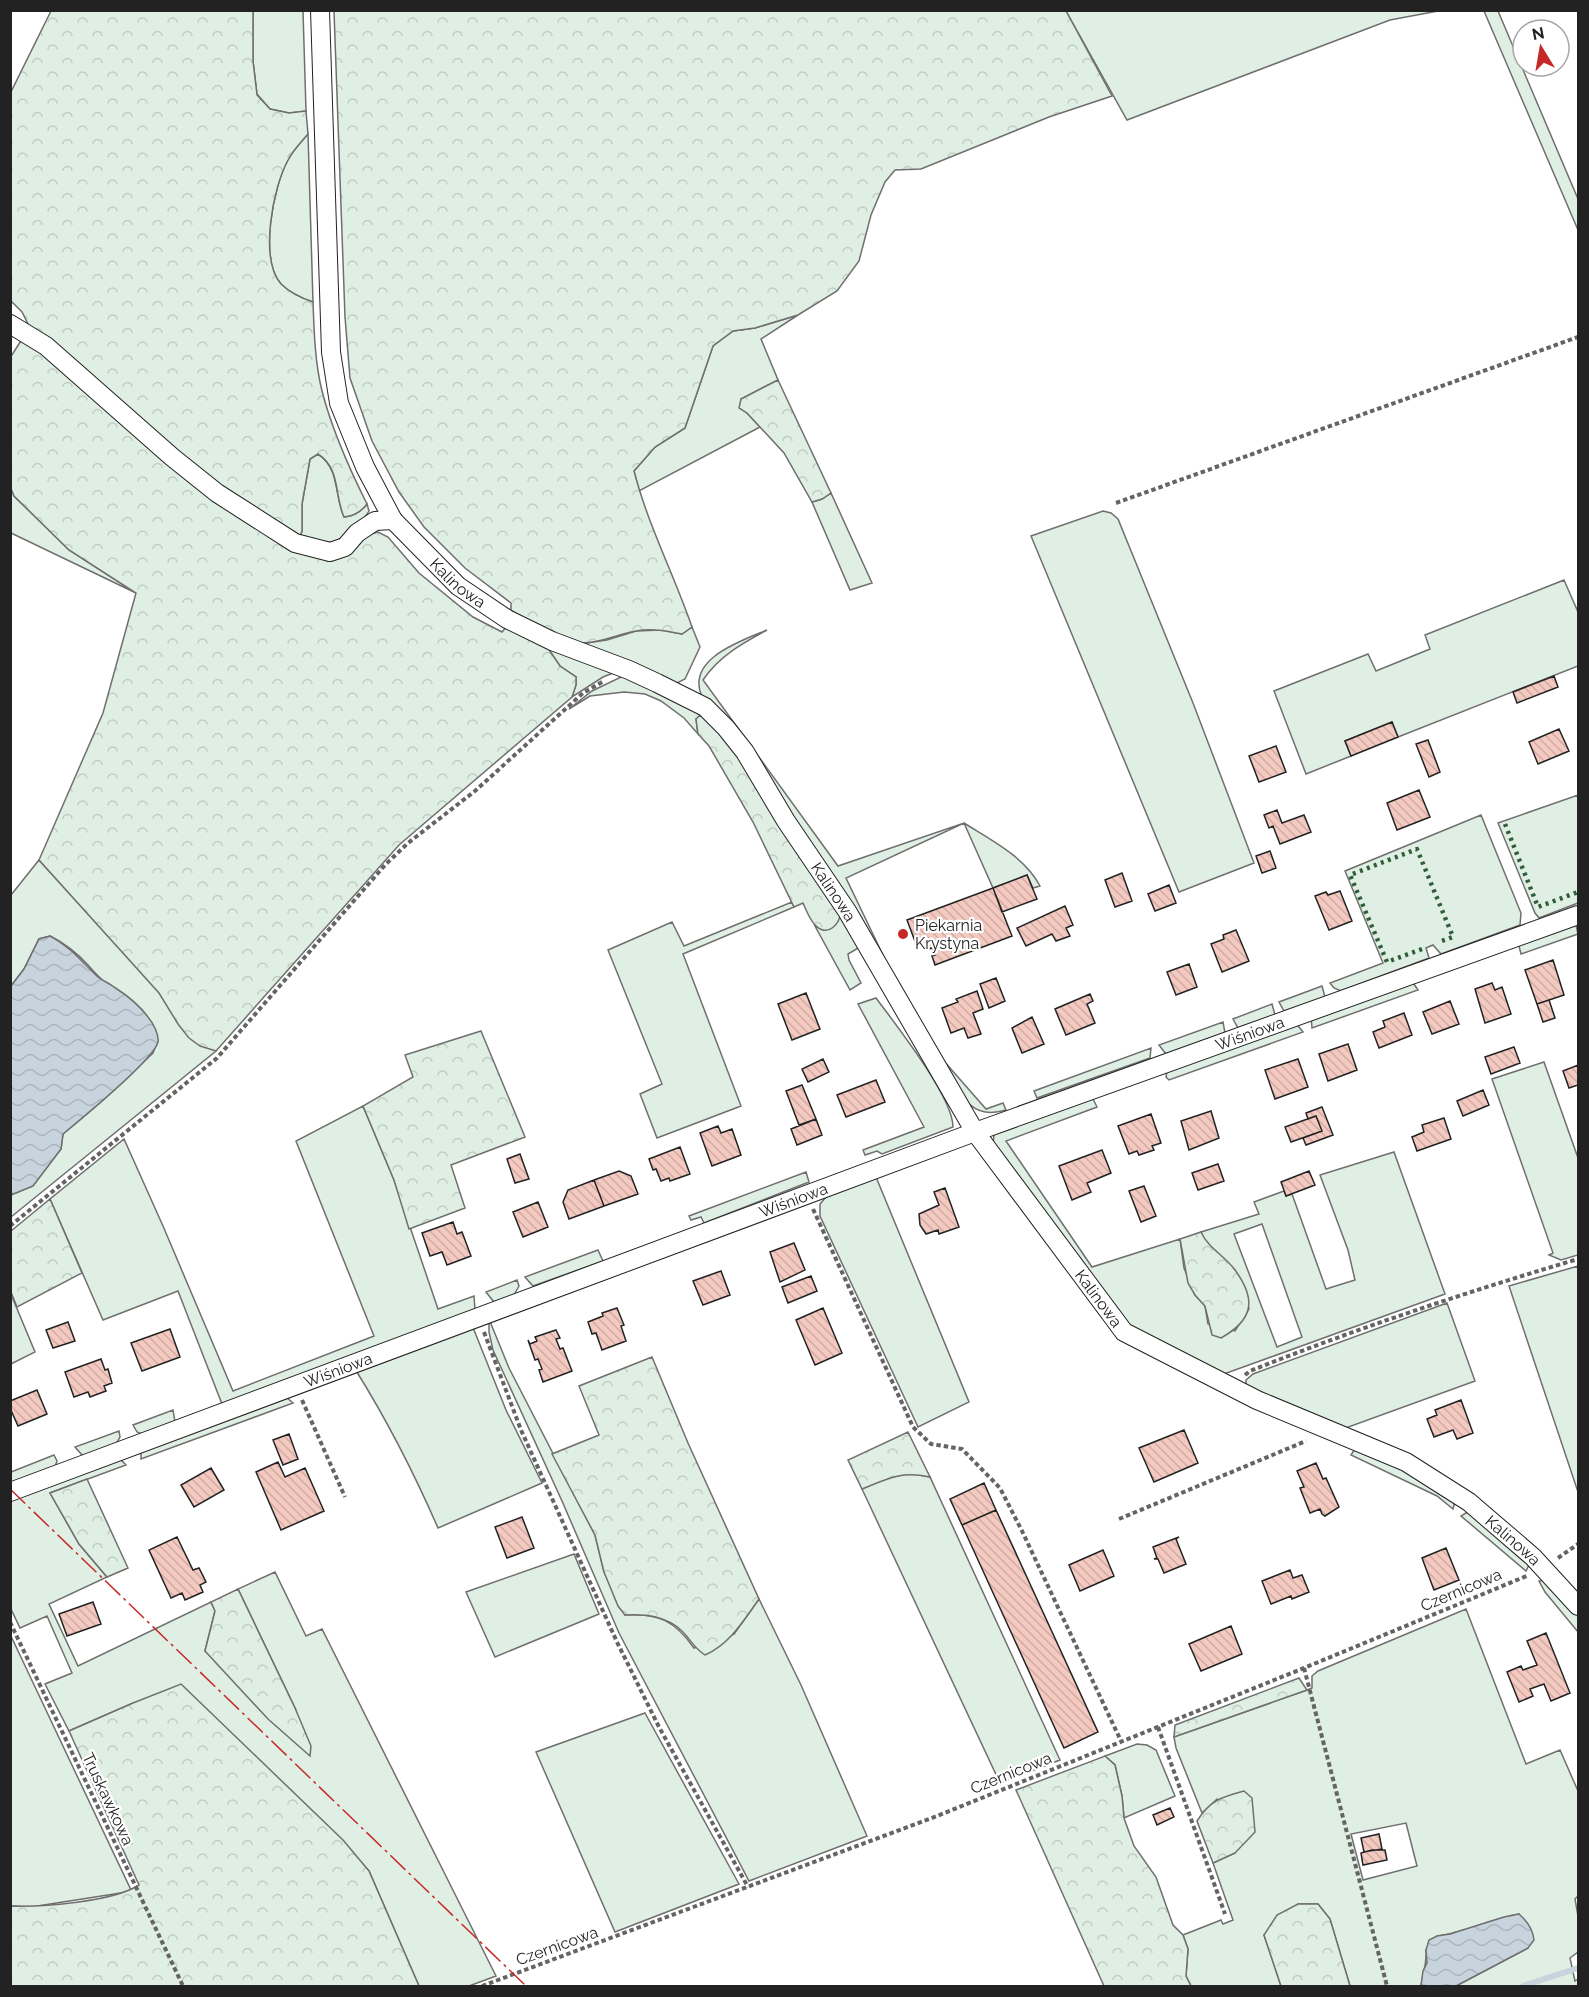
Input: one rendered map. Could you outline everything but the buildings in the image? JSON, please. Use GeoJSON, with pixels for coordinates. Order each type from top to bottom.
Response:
{"type":"FeatureCollection","features":[{"type":"Feature","properties":{"kind":"street","name":"Kalinowa"},"geometry":{"type":"LineString","coordinates":[[320,10],[331,352],[339,403],[365,467],[393,520],[458,586],[507,619],[552,641],[629,670],[705,707],[745,752],[786,821],[847,911],[975,1132],[1124,1332],[1257,1400],[1406,1462],[1469,1502],[1533,1557],[1578,1606]]}},
{"type":"Feature","properties":{"kind":"street"},"geometry":{"type":"LineString","coordinates":[[10,324],[46,346],[172,457],[217,493],[295,543],[330,552],[345,547],[357,533],[375,521],[393,520]]}},
{"type":"Feature","properties":{"kind":"street","name":"Wiśniowa"},"geometry":{"type":"LineString","coordinates":[[10,1492],[975,1132],[1578,915]]}},
{"type":"Feature","properties":{"kind":"path"},"geometry":{"type":"LineString","coordinates":[[1116,503],[1578,337]]}},
{"type":"Feature","properties":{"kind":"path"},"geometry":{"type":"LineString","coordinates":[[10,1226],[218,1058],[385,865],[408,843],[475,791],[584,693],[610,677],[629,670]]}},
{"type":"Feature","properties":{"kind":"path"},"geometry":{"type":"LineString","coordinates":[[807,1195],[913,1427],[931,1444],[962,1449],[1000,1488],[1121,1741]]}},
{"type":"Feature","properties":{"kind":"path"},"geometry":{"type":"LineString","coordinates":[[1231,1387],[1250,1371],[1341,1335],[1460,1294],[1578,1259]]}},
{"type":"Feature","properties":{"kind":"path"},"geometry":{"type":"LineString","coordinates":[[480,1316],[486,1340],[521,1430],[617,1642],[659,1727],[748,1887]]}},
{"type":"Feature","properties":{"kind":"path"},"geometry":{"type":"LineString","coordinates":[[295,1386],[345,1497]]}},
{"type":"Feature","properties":{"kind":"path"},"geometry":{"type":"LineString","coordinates":[[1119,1519],[1305,1441],[1323,1428]]}},
{"type":"Feature","properties":{"kind":"path","name":"Czernicowa"},"geometry":{"type":"LineString","coordinates":[[482,1986],[937,1816],[1158,1727],[1544,1569],[1578,1544]]}},
{"type":"Feature","properties":{"kind":"path","name":"Truskawkowa"},"geometry":{"type":"LineString","coordinates":[[10,1622],[183,1986]]}},
{"type":"Feature","properties":{"kind":"path"},"geometry":{"type":"LineString","coordinates":[[1304,1668],[1386,1986]]}},
{"type":"Feature","properties":{"kind":"path"},"geometry":{"type":"LineString","coordinates":[[1158,1727],[1226,1914]]}},
{"type":"Feature","properties":{"kind":"green space"},"geometry":{"type":"Polygon","coordinates":[[[51,11],[253,11],[253,61],[257,95],[270,109],[289,113],[306,111],[308,134],[290,156],[277,187],[270,241],[274,273],[288,290],[313,302],[316,358],[322,391],[342,449],[367,504],[357,513],[344,517],[334,475],[325,460],[318,454],[310,459],[302,504],[302,531],[299,539],[248,509],[32,332],[22,312],[11,301],[10,94],[51,11]]]}},
{"type":"Feature","properties":{"kind":"green space"},"geometry":{"type":"Polygon","coordinates":[[[253,11],[303,11],[306,111],[289,113],[270,109],[257,94],[253,61],[253,11]]]}},
{"type":"Feature","properties":{"kind":"green space"},"geometry":{"type":"Polygon","coordinates":[[[334,11],[1066,11],[1112,96],[1049,117],[921,169],[895,170],[885,182],[871,215],[859,261],[837,291],[798,315],[755,328],[733,331],[713,346],[685,428],[655,447],[634,471],[646,511],[692,627],[682,634],[642,630],[596,642],[582,643],[557,635],[511,610],[511,603],[465,568],[424,527],[399,492],[372,441],[350,378],[345,317],[334,11]]]}},
{"type":"Feature","properties":{"kind":"green space"},"geometry":{"type":"Polygon","coordinates":[[[1066,11],[1438,11],[1390,20],[1127,120],[1066,11]]]}},
{"type":"Feature","properties":{"kind":"green space"},"geometry":{"type":"Polygon","coordinates":[[[1484,11],[1498,11],[1511,42],[1511,74],[1484,11]]]}},
{"type":"Feature","properties":{"kind":"green space"},"geometry":{"type":"Polygon","coordinates":[[[1513,78],[1527,78],[1578,199],[1578,230],[1513,78]]]}},
{"type":"Feature","properties":{"kind":"green space"},"geometry":{"type":"Polygon","coordinates":[[[308,134],[313,302],[296,295],[281,284],[274,273],[270,241],[273,205],[282,172],[292,153],[308,134]]]}},
{"type":"Feature","properties":{"kind":"green space"},"geometry":{"type":"Polygon","coordinates":[[[798,315],[761,339],[778,380],[741,399],[747,413],[760,427],[639,491],[634,471],[655,447],[685,428],[713,346],[733,331],[755,328],[798,315]]]}},
{"type":"Feature","properties":{"kind":"green space"},"geometry":{"type":"Polygon","coordinates":[[[22,339],[45,351],[210,494],[329,559],[367,535],[378,532],[388,537],[419,573],[473,617],[502,632],[507,626],[545,644],[560,666],[576,677],[572,697],[399,845],[216,1051],[200,1046],[189,1038],[159,993],[39,860],[103,713],[136,593],[69,550],[14,496],[10,486],[10,358],[22,339]]]}},
{"type":"Feature","properties":{"kind":"green space"},"geometry":{"type":"Polygon","coordinates":[[[778,380],[831,493],[822,499],[812,502],[784,453],[747,413],[739,408],[741,399],[778,380]]]}},
{"type":"Feature","properties":{"kind":"green space"},"geometry":{"type":"Polygon","coordinates":[[[318,454],[325,460],[333,474],[344,517],[357,513],[367,504],[369,511],[346,535],[328,543],[299,539],[302,531],[302,504],[310,459],[318,454]]]}},
{"type":"Feature","properties":{"kind":"green space"},"geometry":{"type":"Polygon","coordinates":[[[10,486],[14,496],[69,550],[136,593],[11,533],[10,486]]]}},
{"type":"Feature","properties":{"kind":"green space"},"geometry":{"type":"Polygon","coordinates":[[[831,493],[872,583],[850,590],[812,502],[831,493]]]}},
{"type":"Feature","properties":{"kind":"green space"},"geometry":{"type":"Polygon","coordinates":[[[1103,511],[1111,513],[1118,519],[1193,703],[1254,863],[1179,892],[1031,536],[1103,511]]]}},
{"type":"Feature","properties":{"kind":"green space"},"geometry":{"type":"Polygon","coordinates":[[[1564,580],[1578,612],[1578,666],[1398,737],[1392,722],[1345,741],[1351,756],[1306,774],[1274,691],[1368,654],[1376,671],[1430,649],[1425,635],[1564,580]]]}},
{"type":"Feature","properties":{"kind":"green space"},"geometry":{"type":"Polygon","coordinates":[[[692,627],[700,647],[685,679],[675,684],[579,644],[607,640],[636,631],[661,630],[682,634],[692,627]]]}},
{"type":"Feature","properties":{"kind":"green space"},"geometry":{"type":"Polygon","coordinates":[[[767,630],[724,657],[703,680],[838,866],[964,823],[846,878],[883,955],[875,951],[702,697],[699,684],[701,672],[708,662],[718,653],[767,630]]]}},
{"type":"Feature","properties":{"kind":"green space"},"geometry":{"type":"Polygon","coordinates":[[[545,644],[618,671],[603,677],[572,697],[576,677],[560,666],[545,644]]]}},
{"type":"Feature","properties":{"kind":"green space"},"geometry":{"type":"Polygon","coordinates":[[[625,675],[707,717],[696,719],[698,734],[684,718],[661,701],[645,694],[624,692],[590,696],[569,709],[592,691],[625,675]]]}},
{"type":"Feature","properties":{"kind":"green space"},"geometry":{"type":"Polygon","coordinates":[[[699,716],[707,717],[724,732],[841,911],[836,925],[829,930],[820,929],[815,925],[803,903],[794,907],[753,822],[709,746],[698,734],[696,719],[699,716]]]}},
{"type":"Feature","properties":{"kind":"green space"},"geometry":{"type":"Polygon","coordinates":[[[1578,795],[1578,903],[1539,918],[1498,823],[1578,795]]]}},
{"type":"Feature","properties":{"kind":"green space"},"geometry":{"type":"Polygon","coordinates":[[[1481,815],[1521,913],[1520,925],[1441,954],[1433,945],[1426,948],[1429,958],[1341,991],[1334,988],[1330,983],[1383,963],[1345,871],[1481,815]]]}},
{"type":"Feature","properties":{"kind":"green space"},"geometry":{"type":"Polygon","coordinates":[[[964,823],[996,843],[1026,866],[1040,886],[1033,888],[1027,875],[993,888],[964,823]]]}},
{"type":"Feature","properties":{"kind":"green space"},"geometry":{"type":"Polygon","coordinates":[[[39,860],[157,990],[186,1033],[203,1046],[216,1051],[11,1217],[11,1195],[33,1186],[61,1149],[63,1134],[153,1053],[158,1040],[75,952],[50,936],[39,939],[24,969],[11,986],[11,895],[39,860]]]}},
{"type":"Feature","properties":{"kind":"green space"},"geometry":{"type":"Polygon","coordinates":[[[792,902],[794,907],[683,954],[741,1106],[657,1138],[640,1094],[662,1084],[608,950],[672,922],[684,946],[792,902]]]}},
{"type":"Feature","properties":{"kind":"green space"},"geometry":{"type":"Polygon","coordinates":[[[841,911],[860,947],[848,954],[861,983],[850,990],[815,926],[824,930],[841,911]]]}},
{"type":"Feature","properties":{"kind":"green space"},"geometry":{"type":"Polygon","coordinates":[[[1575,920],[1578,934],[1521,954],[1518,942],[1575,920]]]}},
{"type":"Feature","properties":{"kind":"green space"},"geometry":{"type":"Polygon","coordinates":[[[1411,980],[1418,990],[1312,1028],[1311,1017],[1411,980]]]}},
{"type":"Feature","properties":{"kind":"green space"},"geometry":{"type":"Polygon","coordinates":[[[1322,986],[1325,997],[1284,1011],[1279,1002],[1322,986]]]}},
{"type":"Feature","properties":{"kind":"green space"},"geometry":{"type":"Polygon","coordinates":[[[876,998],[934,1080],[951,1114],[953,1127],[882,1154],[877,1151],[865,1155],[863,1150],[924,1127],[858,1004],[876,998]]]}},
{"type":"Feature","properties":{"kind":"green space"},"geometry":{"type":"Polygon","coordinates":[[[1272,1004],[1275,1015],[1238,1028],[1233,1019],[1272,1004]]]}},
{"type":"Feature","properties":{"kind":"green space"},"geometry":{"type":"Polygon","coordinates":[[[1223,1022],[1225,1033],[1166,1054],[1159,1045],[1223,1022]]]}},
{"type":"Feature","properties":{"kind":"green space"},"geometry":{"type":"Polygon","coordinates":[[[1295,1022],[1303,1032],[1169,1080],[1166,1077],[1167,1071],[1295,1022]]]}},
{"type":"Feature","properties":{"kind":"green space"},"geometry":{"type":"Polygon","coordinates":[[[481,1031],[525,1137],[451,1165],[465,1208],[409,1229],[394,1180],[363,1106],[413,1077],[405,1055],[481,1031]]]}},
{"type":"Feature","properties":{"kind":"green space"},"geometry":{"type":"Polygon","coordinates":[[[1151,1048],[1150,1058],[1037,1098],[1034,1091],[1151,1048]]]}},
{"type":"Feature","properties":{"kind":"green space"},"geometry":{"type":"Polygon","coordinates":[[[943,1060],[986,1109],[1003,1103],[1006,1110],[992,1112],[973,1107],[959,1091],[943,1060]]]}},
{"type":"Feature","properties":{"kind":"green space"},"geometry":{"type":"Polygon","coordinates":[[[1544,1062],[1578,1158],[1578,1255],[1561,1260],[1549,1255],[1553,1253],[1492,1079],[1544,1062]]]}},
{"type":"Feature","properties":{"kind":"green space"},"geometry":{"type":"Polygon","coordinates":[[[1091,1095],[1097,1107],[1006,1141],[1092,1267],[1180,1239],[1184,1268],[1195,1295],[1205,1306],[1208,1324],[1235,1331],[1249,1309],[1235,1270],[1205,1242],[1201,1232],[1259,1214],[1254,1202],[1284,1191],[1286,1196],[1292,1194],[1326,1289],[1355,1280],[1348,1250],[1320,1175],[1394,1152],[1445,1294],[1224,1374],[1146,1338],[1122,1320],[993,1146],[994,1133],[1091,1095]],[[1262,1224],[1234,1234],[1277,1347],[1302,1337],[1262,1224]]]}},
{"type":"Feature","properties":{"kind":"green space"},"geometry":{"type":"Polygon","coordinates":[[[363,1106],[394,1180],[438,1309],[474,1296],[475,1310],[222,1404],[178,1291],[103,1320],[50,1199],[124,1139],[233,1391],[374,1336],[296,1141],[363,1106]]]}},
{"type":"Feature","properties":{"kind":"green space"},"geometry":{"type":"Polygon","coordinates":[[[806,1172],[809,1182],[704,1223],[701,1217],[691,1220],[689,1216],[806,1172]]]}},
{"type":"Feature","properties":{"kind":"green space"},"geometry":{"type":"Polygon","coordinates":[[[876,1177],[969,1402],[918,1427],[820,1216],[820,1204],[827,1196],[876,1177]]]}},
{"type":"Feature","properties":{"kind":"green space"},"geometry":{"type":"Polygon","coordinates":[[[50,1199],[82,1273],[17,1307],[11,1292],[11,1231],[50,1199]]]}},
{"type":"Feature","properties":{"kind":"green space"},"geometry":{"type":"Polygon","coordinates":[[[1201,1232],[1208,1243],[1235,1270],[1247,1291],[1249,1300],[1245,1316],[1240,1324],[1221,1338],[1212,1335],[1205,1306],[1188,1283],[1180,1239],[1201,1232]]]}},
{"type":"Feature","properties":{"kind":"green space"},"geometry":{"type":"Polygon","coordinates":[[[598,1250],[603,1261],[533,1286],[525,1277],[598,1250]]]}},
{"type":"Feature","properties":{"kind":"green space"},"geometry":{"type":"Polygon","coordinates":[[[1578,1266],[1578,1492],[1509,1286],[1578,1266]]]}},
{"type":"Feature","properties":{"kind":"green space"},"geometry":{"type":"Polygon","coordinates":[[[517,1280],[519,1286],[514,1295],[494,1302],[486,1292],[517,1280]]]}},
{"type":"Feature","properties":{"kind":"green space"},"geometry":{"type":"Polygon","coordinates":[[[10,1292],[35,1352],[11,1364],[10,1364],[10,1292]]]}},
{"type":"Feature","properties":{"kind":"green space"},"geometry":{"type":"Polygon","coordinates":[[[1447,1303],[1475,1381],[1343,1429],[1246,1385],[1246,1380],[1253,1374],[1447,1303]]]}},
{"type":"Feature","properties":{"kind":"green space"},"geometry":{"type":"Polygon","coordinates":[[[489,1319],[509,1368],[595,1535],[604,1572],[625,1615],[657,1617],[673,1625],[694,1648],[734,1634],[759,1599],[801,1685],[867,1836],[749,1881],[619,1633],[493,1350],[489,1319]]]}},
{"type":"Feature","properties":{"kind":"green space"},"geometry":{"type":"Polygon","coordinates":[[[472,1325],[506,1410],[542,1483],[438,1528],[400,1447],[355,1369],[472,1325]]]}},
{"type":"Feature","properties":{"kind":"green space"},"geometry":{"type":"Polygon","coordinates":[[[652,1357],[688,1443],[759,1599],[729,1638],[705,1655],[682,1631],[669,1622],[648,1616],[625,1615],[618,1606],[604,1572],[595,1535],[552,1454],[599,1435],[579,1386],[652,1357]]]}},
{"type":"Feature","properties":{"kind":"green space"},"geometry":{"type":"Polygon","coordinates":[[[286,1397],[293,1403],[141,1459],[141,1448],[286,1397]]]}},
{"type":"Feature","properties":{"kind":"green space"},"geometry":{"type":"Polygon","coordinates":[[[173,1410],[175,1422],[142,1434],[137,1432],[133,1425],[173,1410]]]}},
{"type":"Feature","properties":{"kind":"green space"},"geometry":{"type":"Polygon","coordinates":[[[119,1431],[120,1437],[116,1444],[83,1456],[75,1447],[119,1431]]]}},
{"type":"Feature","properties":{"kind":"green space"},"geometry":{"type":"Polygon","coordinates":[[[908,1432],[930,1477],[902,1475],[862,1489],[848,1460],[908,1432]]]}},
{"type":"Feature","properties":{"kind":"green space"},"geometry":{"type":"Polygon","coordinates":[[[1357,1446],[1389,1460],[1455,1501],[1453,1509],[1437,1496],[1351,1455],[1357,1446]]]}},
{"type":"Feature","properties":{"kind":"green space"},"geometry":{"type":"Polygon","coordinates":[[[54,1455],[57,1461],[55,1467],[11,1484],[11,1472],[54,1455]]]}},
{"type":"Feature","properties":{"kind":"green space"},"geometry":{"type":"Polygon","coordinates":[[[119,1458],[126,1465],[50,1493],[79,1544],[107,1577],[49,1604],[78,1666],[211,1602],[215,1611],[205,1651],[295,1708],[238,1589],[275,1572],[306,1636],[322,1629],[496,1976],[469,1986],[419,1986],[369,1871],[133,1703],[69,1731],[45,1684],[72,1673],[47,1616],[20,1628],[11,1609],[11,1497],[119,1458]]]}},
{"type":"Feature","properties":{"kind":"green space"},"geometry":{"type":"Polygon","coordinates":[[[911,1473],[930,1477],[1060,1760],[1000,1783],[862,1489],[888,1478],[911,1473]]]}},
{"type":"Feature","properties":{"kind":"green space"},"geometry":{"type":"Polygon","coordinates":[[[87,1479],[128,1568],[107,1577],[79,1544],[50,1493],[87,1479]]]}},
{"type":"Feature","properties":{"kind":"green space"},"geometry":{"type":"Polygon","coordinates":[[[1469,1511],[1529,1565],[1526,1571],[1461,1516],[1469,1511]]]}},
{"type":"Feature","properties":{"kind":"green space"},"geometry":{"type":"Polygon","coordinates":[[[574,1554],[599,1614],[495,1657],[466,1592],[574,1554]]]}},
{"type":"Feature","properties":{"kind":"green space"},"geometry":{"type":"Polygon","coordinates":[[[1545,1580],[1578,1613],[1578,1632],[1545,1592],[1539,1581],[1545,1580]]]}},
{"type":"Feature","properties":{"kind":"green space"},"geometry":{"type":"Polygon","coordinates":[[[238,1589],[295,1708],[311,1746],[310,1756],[268,1719],[205,1651],[215,1611],[211,1602],[238,1589]]]}},
{"type":"Feature","properties":{"kind":"green space"},"geometry":{"type":"Polygon","coordinates":[[[1466,1609],[1526,1764],[1560,1750],[1578,1791],[1578,1896],[1575,1899],[1578,1916],[1578,1952],[1570,1958],[1575,1981],[1578,1979],[1578,1986],[1456,1986],[1528,1948],[1519,1914],[1437,1936],[1426,1950],[1421,1986],[1350,1986],[1330,1919],[1318,1904],[1298,1904],[1264,1935],[1281,1986],[1191,1986],[1186,1976],[1188,1949],[1183,1935],[1221,1920],[1223,1924],[1233,1920],[1213,1863],[1235,1853],[1217,1799],[1202,1813],[1176,1748],[1174,1737],[1312,1688],[1312,1676],[1318,1671],[1466,1609]],[[1406,1823],[1351,1834],[1363,1880],[1417,1866],[1406,1823]]]}},
{"type":"Feature","properties":{"kind":"green space"},"geometry":{"type":"Polygon","coordinates":[[[10,1634],[131,1890],[127,1892],[31,1907],[11,1906],[10,1634]]]}},
{"type":"Feature","properties":{"kind":"green space"},"geometry":{"type":"Polygon","coordinates":[[[1299,1678],[1307,1690],[1174,1737],[1175,1725],[1299,1678]]]}},
{"type":"Feature","properties":{"kind":"green space"},"geometry":{"type":"Polygon","coordinates":[[[181,1684],[343,1840],[369,1871],[419,1986],[11,1986],[11,1906],[41,1906],[95,1899],[112,1896],[139,1885],[69,1731],[181,1684]]]}},
{"type":"Feature","properties":{"kind":"green space"},"geometry":{"type":"Polygon","coordinates":[[[645,1713],[739,1884],[615,1932],[536,1752],[645,1713]]]}},
{"type":"Feature","properties":{"kind":"green space"},"geometry":{"type":"Polygon","coordinates":[[[1137,1744],[1147,1745],[1156,1750],[1175,1796],[1124,1818],[1115,1765],[1105,1756],[1137,1744]]]}},
{"type":"Feature","properties":{"kind":"green space"},"geometry":{"type":"Polygon","coordinates":[[[1105,1756],[1115,1765],[1124,1818],[1134,1846],[1156,1877],[1173,1925],[1183,1935],[1188,1949],[1186,1976],[1191,1986],[1104,1986],[1016,1790],[1105,1756]]]}},
{"type":"Feature","properties":{"kind":"green space"},"geometry":{"type":"Polygon","coordinates":[[[1244,1791],[1252,1798],[1255,1832],[1235,1853],[1213,1863],[1197,1821],[1217,1800],[1244,1791]]]}},
{"type":"Feature","properties":{"kind":"green space"},"geometry":{"type":"Polygon","coordinates":[[[1298,1904],[1318,1904],[1330,1919],[1350,1986],[1281,1986],[1264,1935],[1277,1915],[1298,1904]]]}},
{"type":"Feature","properties":{"kind":"water"},"geometry":{"type":"Polygon","coordinates":[[[50,936],[70,949],[98,977],[132,1000],[154,1025],[158,1042],[144,1062],[131,1075],[63,1134],[61,1149],[33,1186],[11,1195],[11,986],[24,969],[39,939],[50,936]]]}},
{"type":"Feature","properties":{"kind":"water"},"geometry":{"type":"Polygon","coordinates":[[[1519,1914],[1525,1919],[1533,1936],[1534,1940],[1528,1948],[1456,1986],[1421,1986],[1423,1971],[1427,1963],[1426,1950],[1429,1940],[1519,1914]]]}},
{"type":"Feature","properties":{"kind":"waterway"},"geometry":{"type":"LineString","coordinates":[[1523,1986],[1578,1968]]}},
{"type":"Feature","properties":{"kind":"hedge"},"geometry":{"type":"LineString","coordinates":[[1505,824],[1538,907],[1578,892]]}},
{"type":"Feature","properties":{"kind":"hedge"},"geometry":{"type":"LineString","coordinates":[[1422,949],[1387,962],[1350,875],[1417,849],[1453,937],[1439,942]]}},
{"type":"Feature","properties":{"kind":"power"},"geometry":{"type":"LineString","coordinates":[[10,1489],[526,1986]]}},
{"type":"Feature","properties":{"kind":"place","name":"Piekarnia Krystyna"},"geometry":{"type":"Point","coordinates":[903,934]}}]}
